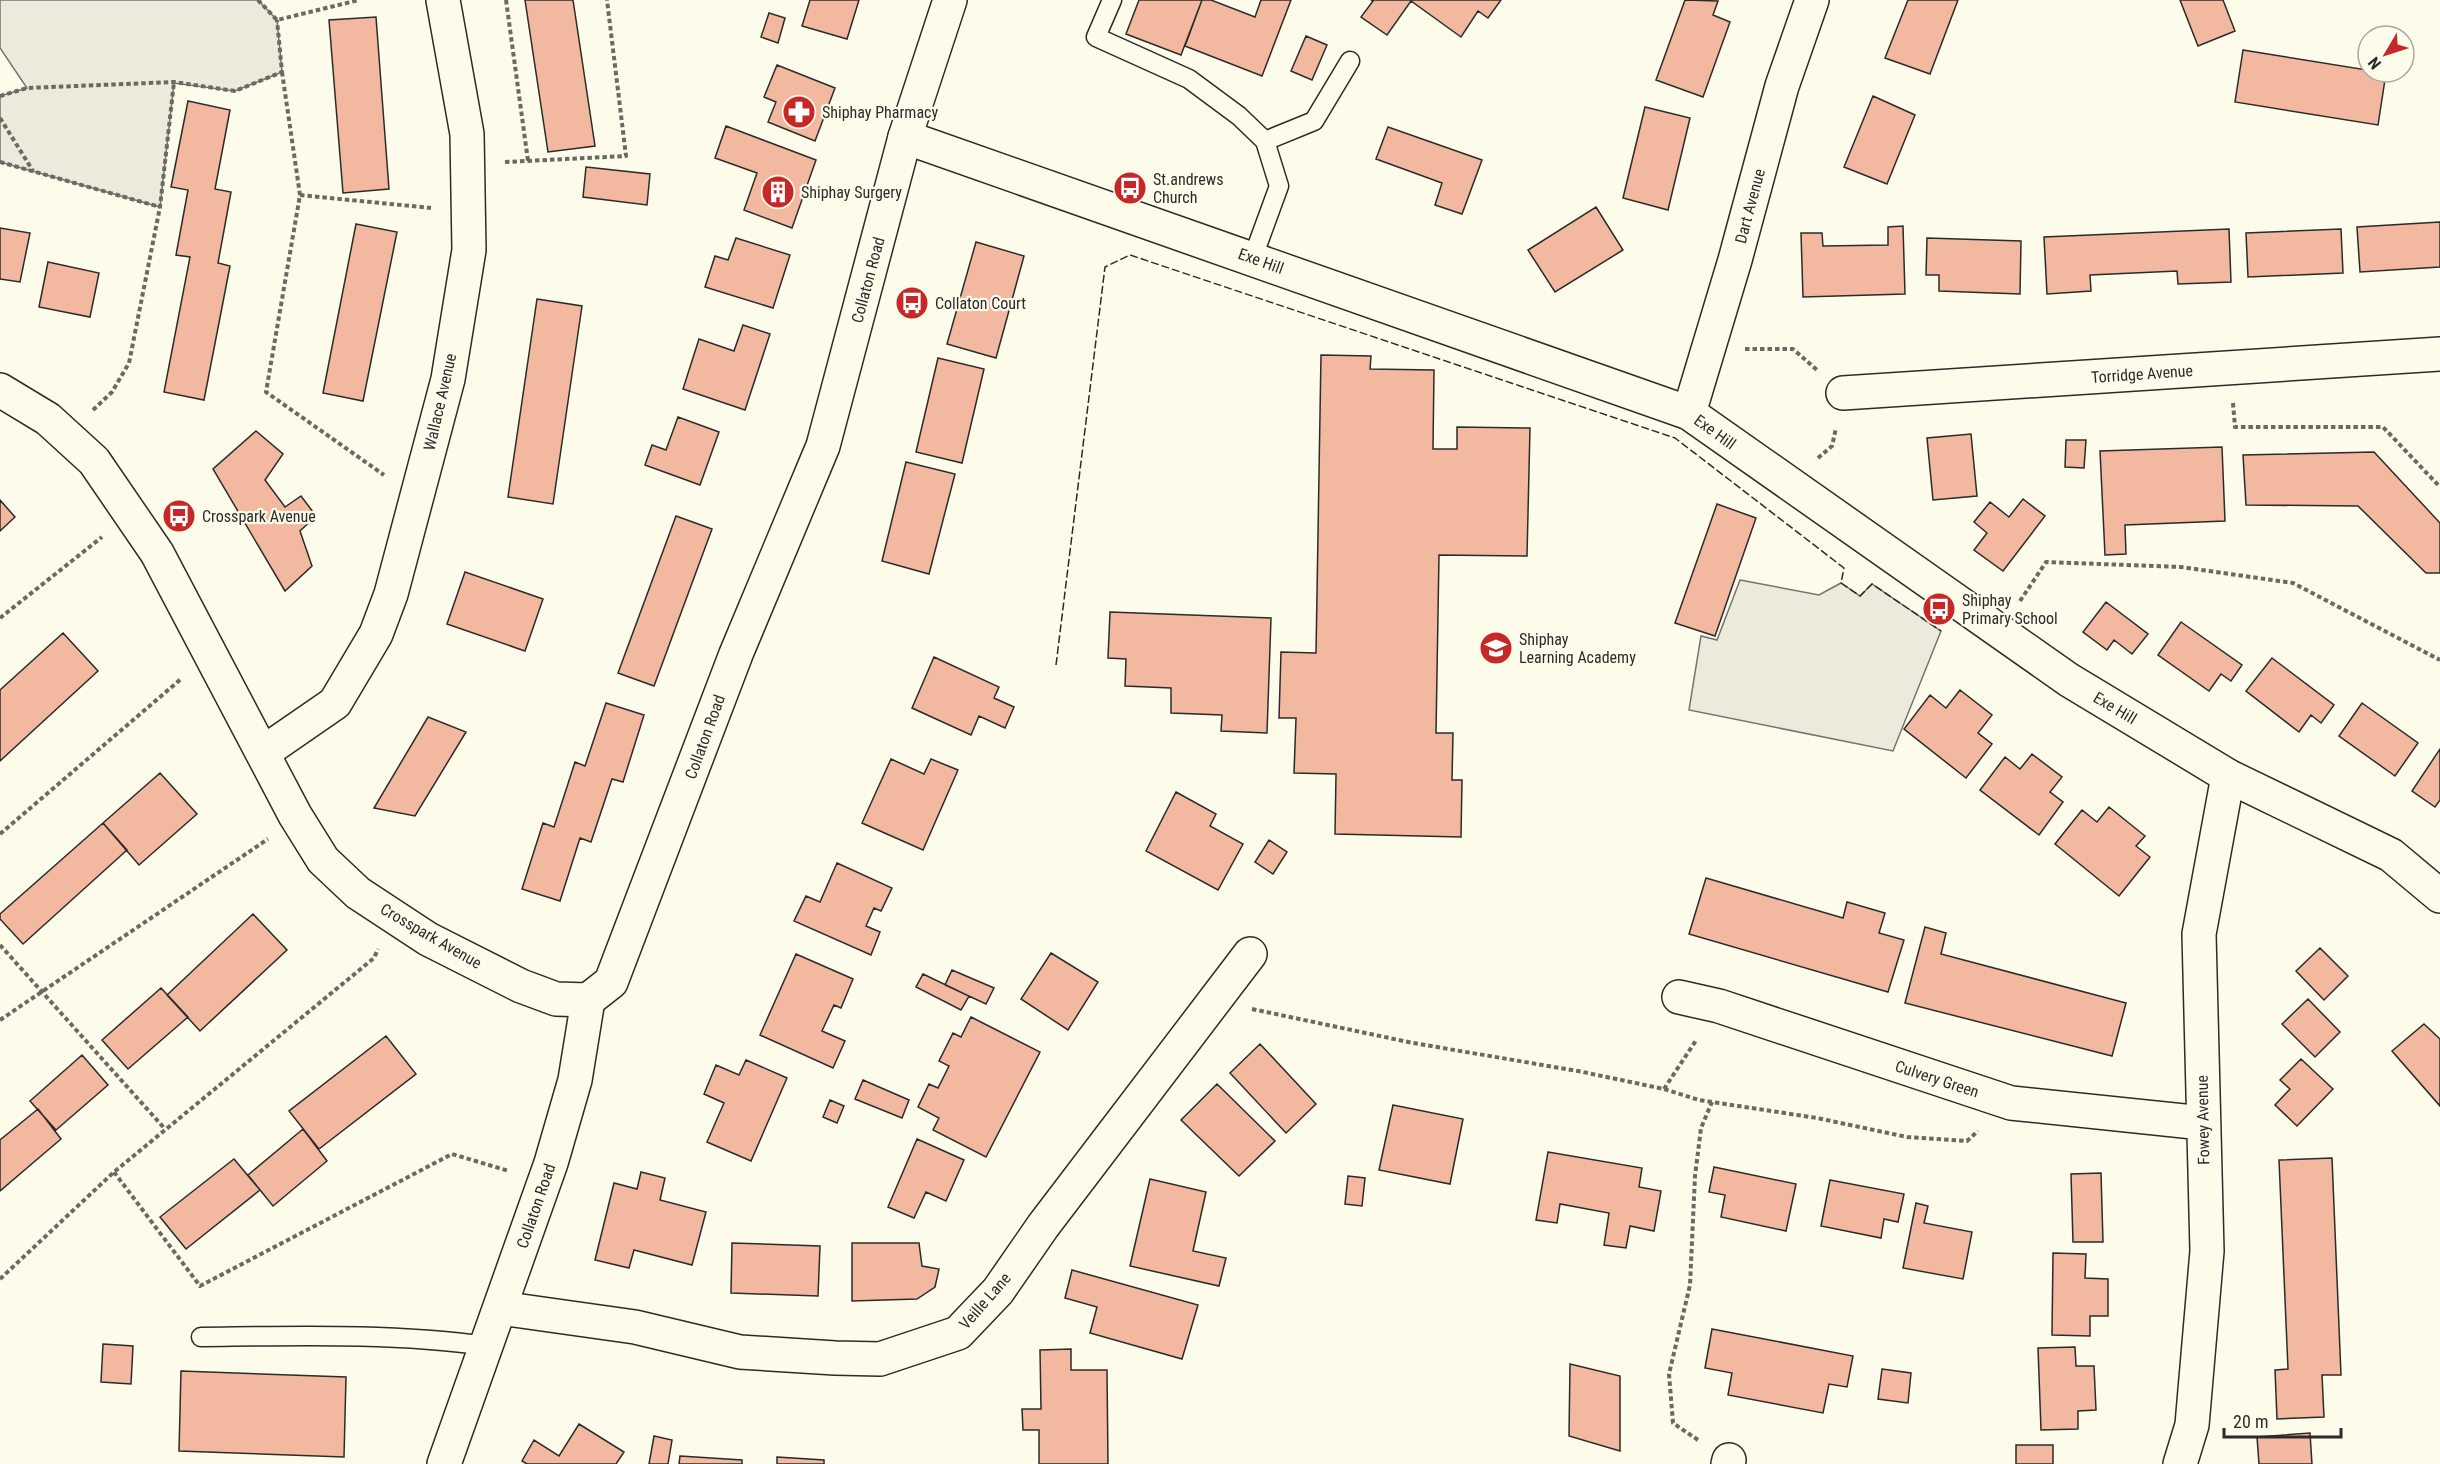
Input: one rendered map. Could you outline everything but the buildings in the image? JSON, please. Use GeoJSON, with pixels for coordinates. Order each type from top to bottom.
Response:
{"type":"FeatureCollection","features":[{"type":"Feature","properties":{"kind":"street","name":"Wallace Avenue"},"geometry":{"type":"LineString","coordinates":[[264,752],[335,703],[376,634],[391,594],[448,380],[469,250],[467,134],[442,0]]}},
{"type":"Feature","properties":{"kind":"street","name":"Collaton Road"},"geometry":{"type":"LineString","coordinates":[[444,1464],[544,1181],[575,1080],[588,1000],[611,982],[736,654],[823,446],[905,137],[950,0]]}},
{"type":"Feature","properties":{"kind":"street","name":"Dart Avenue"},"geometry":{"type":"LineString","coordinates":[[1689,412],[1735,260],[1782,86],[1812,0]]}},
{"type":"Feature","properties":{"kind":"street","name":"Exe Hill"},"geometry":{"type":"LineString","coordinates":[[905,137],[1253,257],[1689,412],[1788,485],[2069,680],[2228,776],[2391,855],[2440,896]]}},
{"type":"Feature","properties":{"kind":"street","name":"Torridge Avenue"},"geometry":{"type":"LineString","coordinates":[[1843,393],[2440,354]]}},
{"type":"Feature","properties":{"kind":"street","name":"Crosspark Avenue"},"geometry":{"type":"LineString","coordinates":[[0,390],[48,419],[94,461],[131,514],[157,553],[212,653],[295,815],[323,860],[358,893],[428,939],[521,986],[556,999],[588,1000]]}},
{"type":"Feature","properties":{"kind":"street","name":"Fowey Avenue"},"geometry":{"type":"LineString","coordinates":[[2180,1464],[2192,1425],[2207,1251],[2199,934],[2228,776]]}},
{"type":"Feature","properties":{"kind":"street","name":"Veille Lane"},"geometry":{"type":"LineString","coordinates":[[500,1308],[635,1327],[740,1352],[835,1358],[880,1359],[958,1333],[998,1291],[1042,1226],[1149,1084],[1216,1002],[1250,954]]}},
{"type":"Feature","properties":{"kind":"street","name":"Culvery Green"},"geometry":{"type":"LineString","coordinates":[[1679,997],[1719,1006],[2011,1103],[2203,1123]]}},
{"type":"Feature","properties":{"kind":"lane"},"geometry":{"type":"LineString","coordinates":[[1112,0],[1096,37],[1189,79],[1239,116],[1265,141],[1279,186],[1253,257]]}},
{"type":"Feature","properties":{"kind":"lane"},"geometry":{"type":"LineString","coordinates":[[1265,141],[1314,121],[1350,61]]}},
{"type":"Feature","properties":{"kind":"lane"},"geometry":{"type":"LineString","coordinates":[[201,1337],[349,1335],[430,1339],[487,1346]]}},
{"type":"Feature","properties":{"kind":"path"},"geometry":{"type":"LineString","coordinates":[[258,0],[277,20],[282,72],[300,195],[266,392],[416,498]]}},
{"type":"Feature","properties":{"kind":"path"},"geometry":{"type":"LineString","coordinates":[[277,20],[358,0]]}},
{"type":"Feature","properties":{"kind":"path"},"geometry":{"type":"LineString","coordinates":[[506,0],[528,161]]}},
{"type":"Feature","properties":{"kind":"path"},"geometry":{"type":"LineString","coordinates":[[467,163],[626,156],[607,0]]}},
{"type":"Feature","properties":{"kind":"path"},"geometry":{"type":"LineString","coordinates":[[0,96],[27,88],[174,82],[235,91],[282,72]]}},
{"type":"Feature","properties":{"kind":"path"},"geometry":{"type":"LineString","coordinates":[[67,436],[112,392],[129,363],[160,207],[174,82]]}},
{"type":"Feature","properties":{"kind":"path"},"geometry":{"type":"LineString","coordinates":[[0,118],[34,172]]}},
{"type":"Feature","properties":{"kind":"path"},"geometry":{"type":"LineString","coordinates":[[0,162],[160,207]]}},
{"type":"Feature","properties":{"kind":"path"},"geometry":{"type":"LineString","coordinates":[[300,195],[468,211]]}},
{"type":"Feature","properties":{"kind":"path"},"geometry":{"type":"LineString","coordinates":[[1708,349],[1793,349],[1843,393],[1832,446],[1788,485]]}},
{"type":"Feature","properties":{"kind":"path"},"geometry":{"type":"LineString","coordinates":[[2230,368],[2235,427],[2383,427],[2440,487]]}},
{"type":"Feature","properties":{"kind":"path"},"geometry":{"type":"LineString","coordinates":[[0,618],[131,514]]}},
{"type":"Feature","properties":{"kind":"path"},"geometry":{"type":"LineString","coordinates":[[2000,632],[2046,562],[2181,567],[2293,583],[2440,660]]}},
{"type":"Feature","properties":{"kind":"path"},"geometry":{"type":"LineString","coordinates":[[0,834],[212,653]]}},
{"type":"Feature","properties":{"kind":"path"},"geometry":{"type":"LineString","coordinates":[[0,1020],[262,844],[295,815]]}},
{"type":"Feature","properties":{"kind":"path"},"geometry":{"type":"LineString","coordinates":[[0,1279],[114,1172],[374,958],[393,916]]}},
{"type":"Feature","properties":{"kind":"path"},"geometry":{"type":"LineString","coordinates":[[0,945],[44,991],[165,1129]]}},
{"type":"Feature","properties":{"kind":"path"},"geometry":{"type":"LineString","coordinates":[[1216,1002],[1413,1043],[1578,1071],[1664,1089],[1712,1102],[1817,1118],[1907,1137],[1967,1141],[2011,1103]]}},
{"type":"Feature","properties":{"kind":"path"},"geometry":{"type":"LineString","coordinates":[[1664,1089],[1719,1006]]}},
{"type":"Feature","properties":{"kind":"path"},"geometry":{"type":"LineString","coordinates":[[1712,1102],[1701,1128],[1695,1176],[1690,1285],[1669,1374],[1673,1423],[1729,1462]]}},
{"type":"Feature","properties":{"kind":"path"},"geometry":{"type":"LineString","coordinates":[[114,1172],[200,1286],[452,1154],[544,1181]]}},
{"type":"Feature","properties":{"kind":"shaded area"},"geometry":{"type":"Polygon","coordinates":[[[0,0],[258,0],[277,20],[282,72],[235,91],[174,83],[160,207],[0,162],[0,96],[27,88],[0,48],[0,0]]]}},
{"type":"Feature","properties":{"kind":"shaded area"},"geometry":{"type":"Polygon","coordinates":[[[1740,580],[1819,595],[1841,583],[1860,596],[1872,584],[1941,631],[1893,751],[1689,710],[1701,636],[1717,640],[1740,580]]]}},
{"type":"Feature","properties":{"kind":"fence"},"geometry":{"type":"LineString","coordinates":[[1056,665],[1105,267],[1130,255],[1675,438],[1844,568],[1841,583],[1860,596],[1872,584],[1941,631]]}},
{"type":"Feature","properties":{"kind":"place","name":"Shiphay Pharmacy"},"geometry":{"type":"Point","coordinates":[799,112]}},
{"type":"Feature","properties":{"kind":"place","name":"St.andrews Church"},"geometry":{"type":"Point","coordinates":[1130,188]}},
{"type":"Feature","properties":{"kind":"place","name":"Shiphay Surgery"},"geometry":{"type":"Point","coordinates":[778,192]}},
{"type":"Feature","properties":{"kind":"place","name":"Collaton Court"},"geometry":{"type":"Point","coordinates":[912,303]}},
{"type":"Feature","properties":{"kind":"place","name":"Crosspark Avenue"},"geometry":{"type":"Point","coordinates":[179,516]}},
{"type":"Feature","properties":{"kind":"place","name":"Shiphay Primary School"},"geometry":{"type":"Point","coordinates":[1939,609]}},
{"type":"Feature","properties":{"kind":"place","name":"Shiphay Learning Academy"},"geometry":{"type":"Point","coordinates":[1496,648]}}]}
